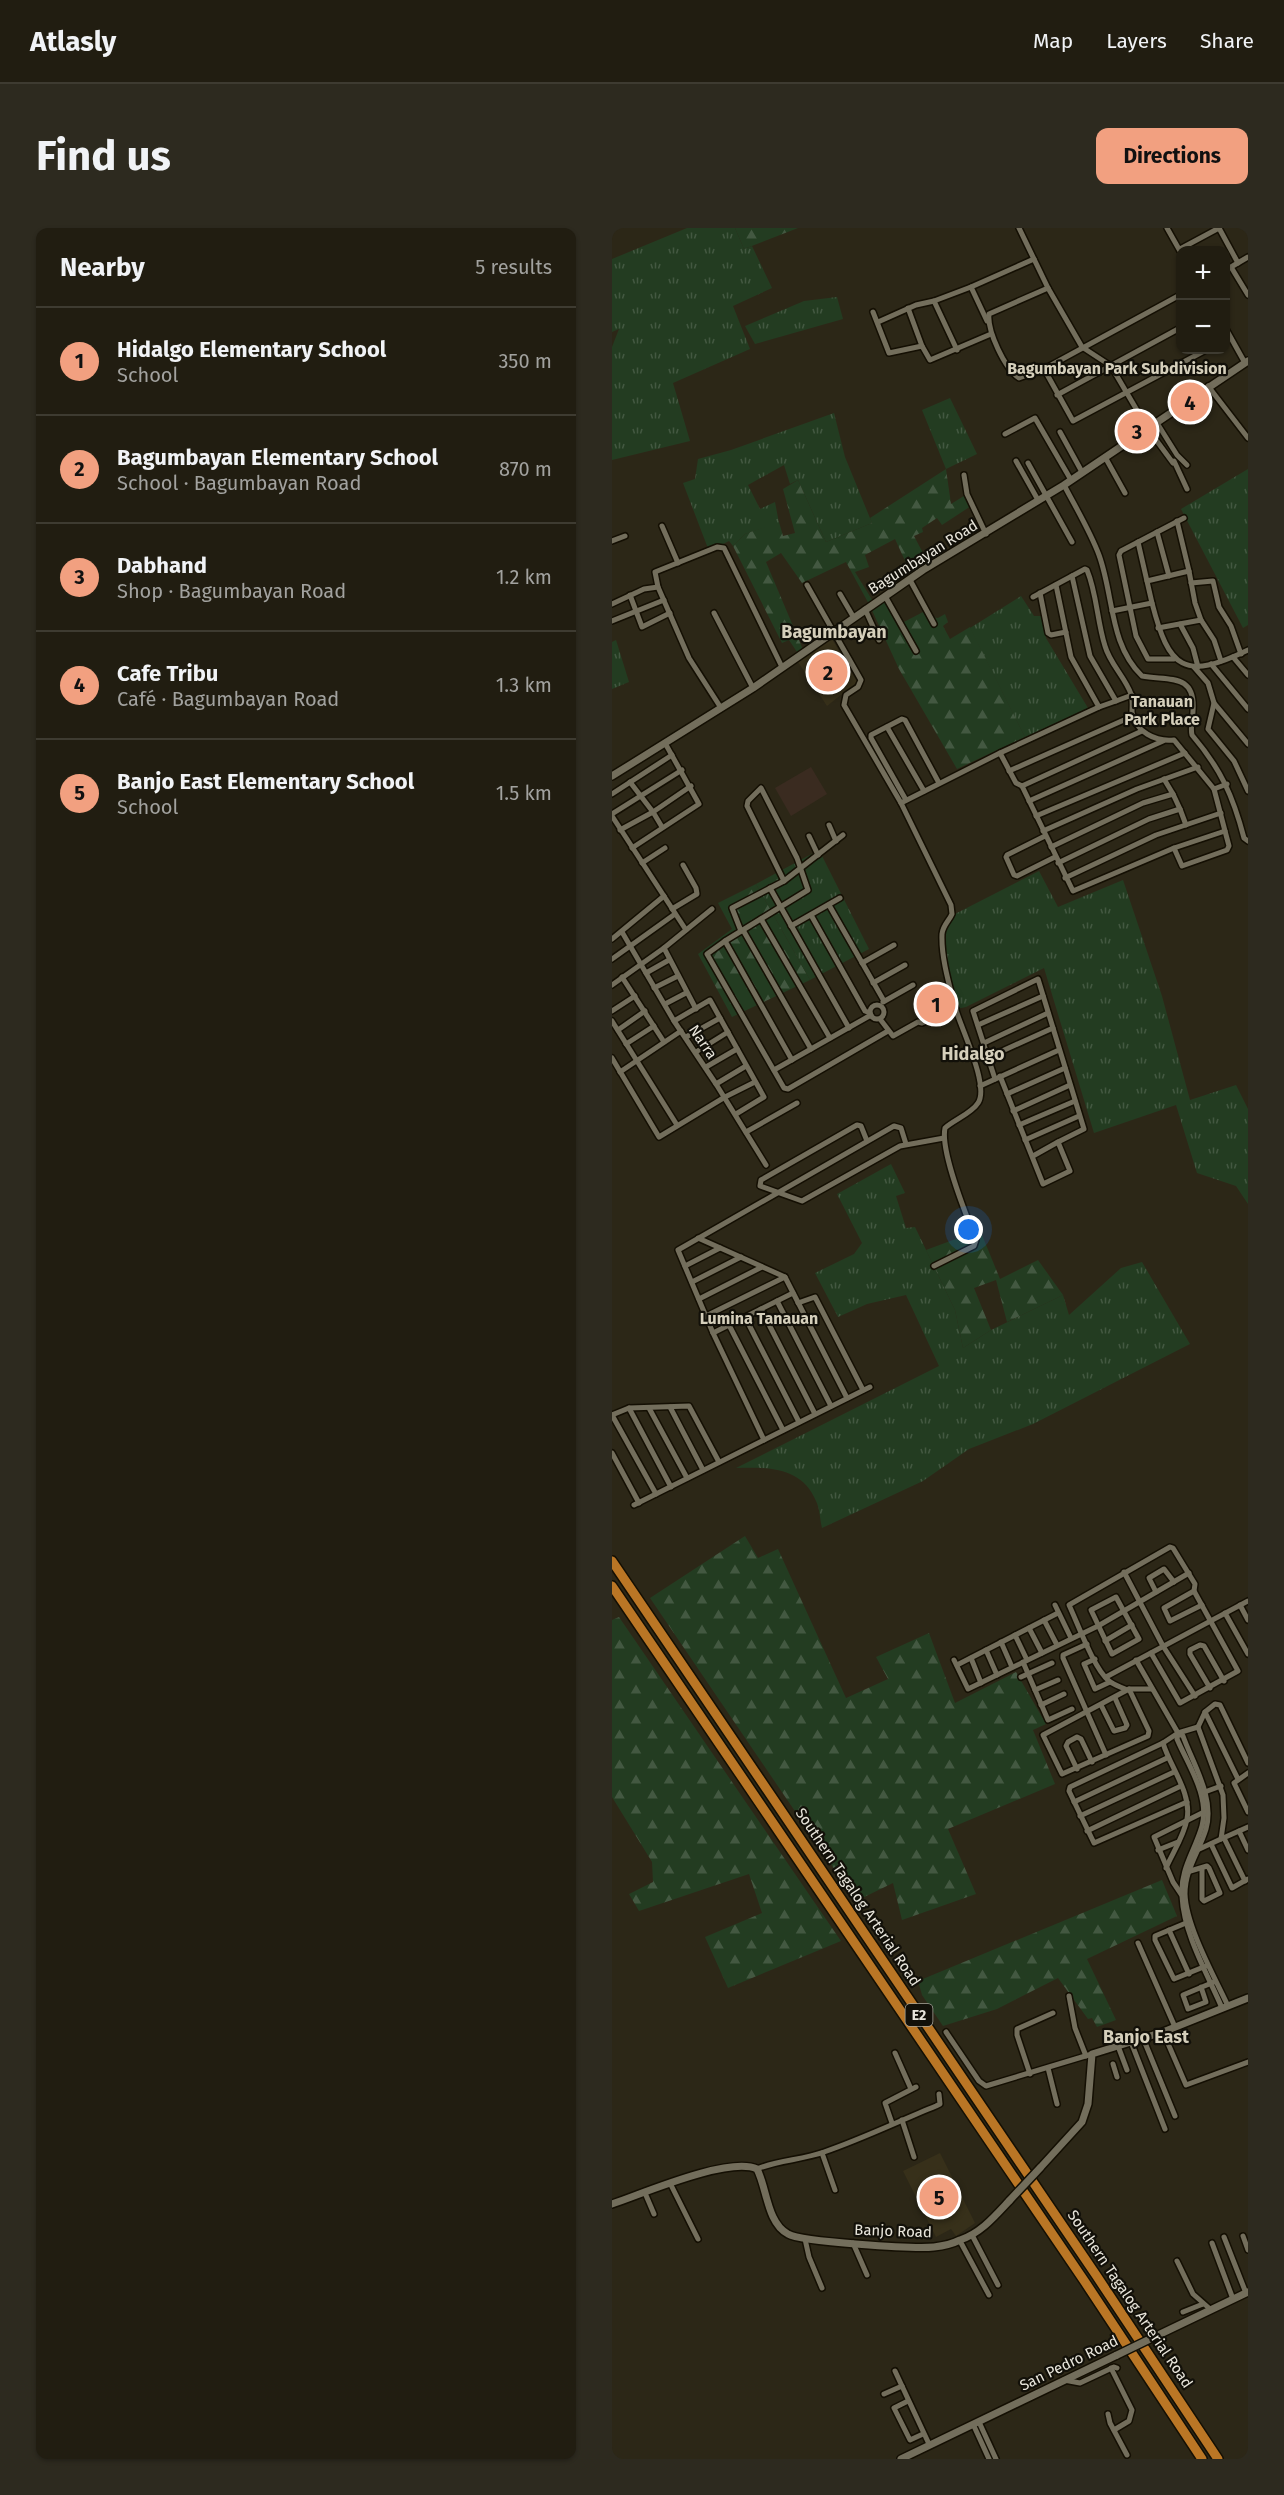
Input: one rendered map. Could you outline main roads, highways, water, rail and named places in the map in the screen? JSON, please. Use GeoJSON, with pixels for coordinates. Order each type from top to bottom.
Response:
{"type":"FeatureCollection","features":[{"type":"Feature","properties":{"kind":"highway","name":"Southern Tagalog Arterial Road"},"geometry":{"type":"LineString","coordinates":[[612,1561],[1218,2459]]}},
{"type":"Feature","properties":{"kind":"highway","name":"Southern Tagalog Arterial Road"},"geometry":{"type":"LineString","coordinates":[[612,1586],[1085,2282],[1202,2459]]}},
{"type":"Feature","properties":{"kind":"place","name":"Cafe Tribu"},"geometry":{"type":"Point","coordinates":[1190,402]}},
{"type":"Feature","properties":{"kind":"place","name":"Dabhand"},"geometry":{"type":"Point","coordinates":[1137,431]}},
{"type":"Feature","properties":{"kind":"place","name":"Bagumbayan Elementary School"},"geometry":{"type":"Point","coordinates":[828,672]}},
{"type":"Feature","properties":{"kind":"place","name":"Hidalgo Elementary School"},"geometry":{"type":"Point","coordinates":[936,1004]}},
{"type":"Feature","properties":{"kind":"place","name":"Banjo East Elementary School"},"geometry":{"type":"Point","coordinates":[939,2197]}},
{"type":"Feature","properties":{"kind":"district","name":"Bagumbayan Park Subdivision"},"geometry":{"type":"Point","coordinates":[1117,368]}},
{"type":"Feature","properties":{"kind":"district","name":"Bagumbayan"},"geometry":{"type":"Point","coordinates":[834,632]}},
{"type":"Feature","properties":{"kind":"district","name":"Tanauan Park Place"},"geometry":{"type":"Point","coordinates":[1162,710]}},
{"type":"Feature","properties":{"kind":"district","name":"Hidalgo"},"geometry":{"type":"Point","coordinates":[973,1054]}},
{"type":"Feature","properties":{"kind":"district","name":"Lumina Tanauan"},"geometry":{"type":"Point","coordinates":[759,1318]}},
{"type":"Feature","properties":{"kind":"district","name":"Banjo East"},"geometry":{"type":"Point","coordinates":[1146,2037]}}]}
